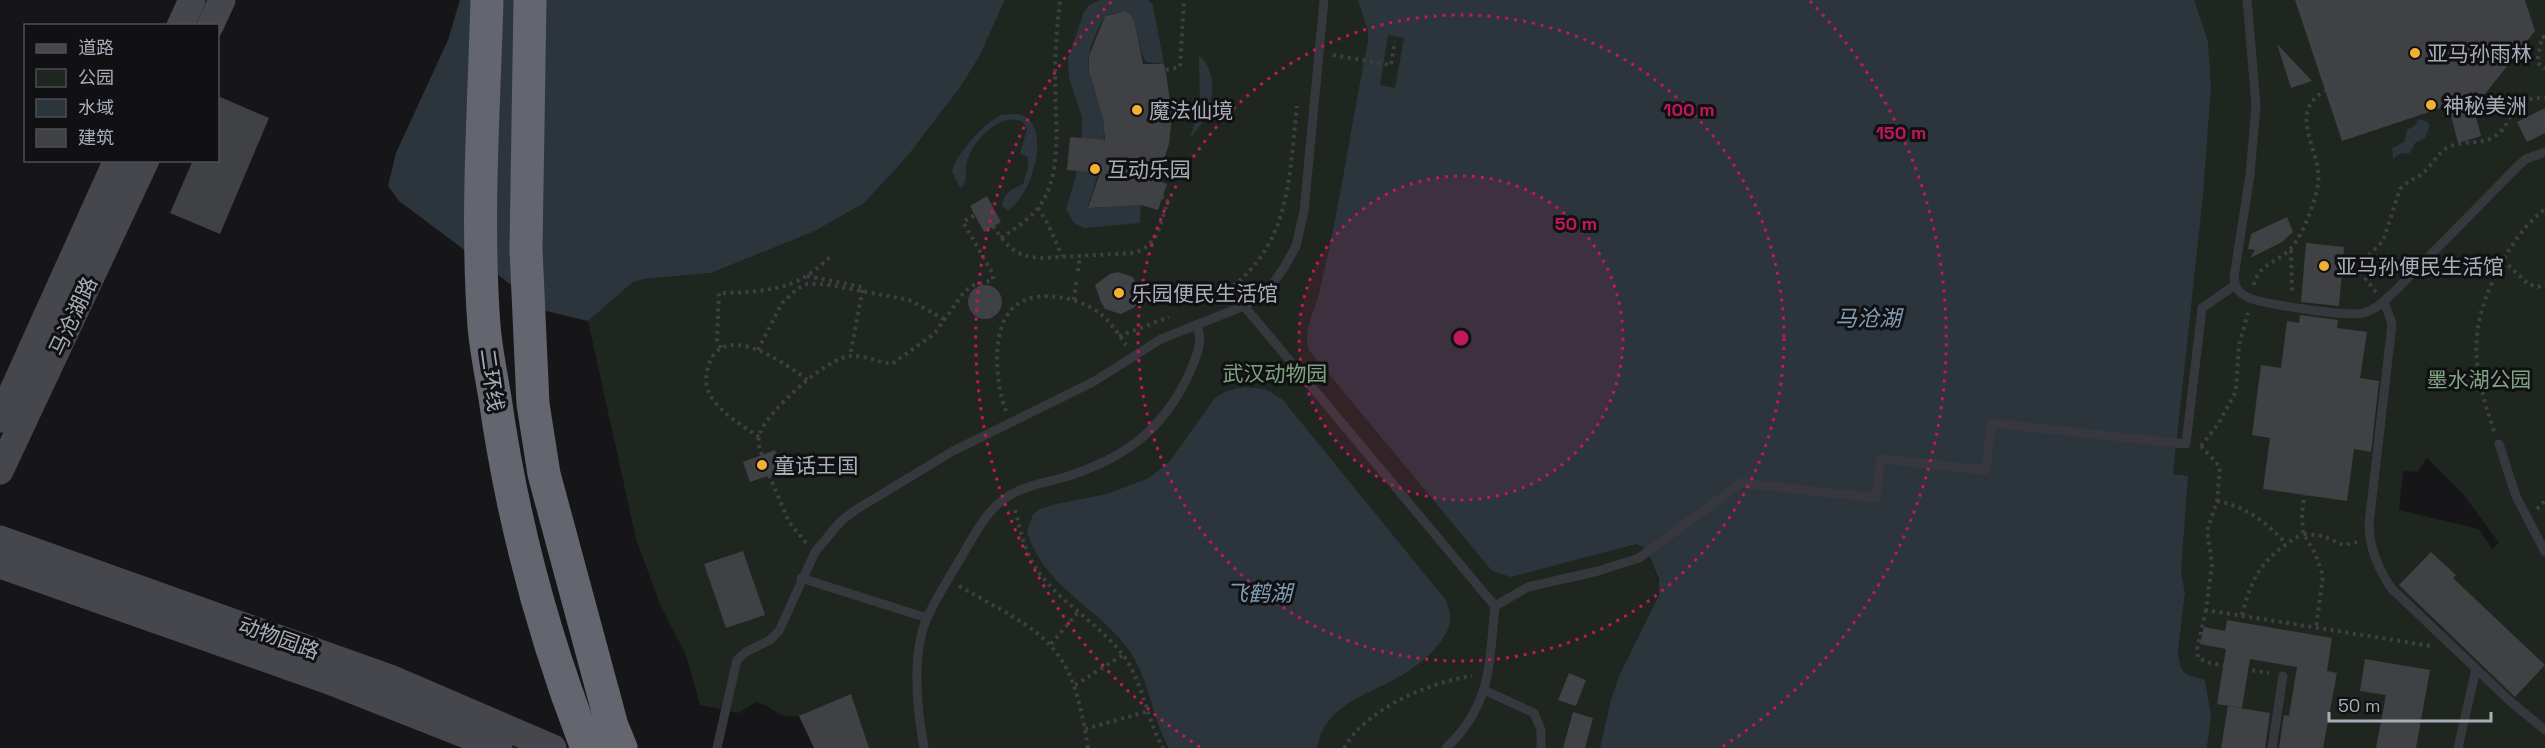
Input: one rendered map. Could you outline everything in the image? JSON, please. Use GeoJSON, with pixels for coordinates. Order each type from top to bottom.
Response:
{"type":"FeatureCollection","features":[{"type":"Feature","properties":{"kind":"highway","name":"二环线"},"geometry":{"type":"LineString","coordinates":[[488,0],[481,241],[484,327],[501,441],[518,529],[537,603],[587,748]]}},
{"type":"Feature","properties":{"kind":"highway","name":"二环线"},"geometry":{"type":"LineString","coordinates":[[530,0],[526,249],[533,404],[544,474],[562,546],[612,726],[621,748]]}},
{"type":"Feature","properties":{"kind":"main road"},"geometry":{"type":"LineString","coordinates":[[181,24],[192,0]]}},
{"type":"Feature","properties":{"kind":"main road"},"geometry":{"type":"LineString","coordinates":[[211,24],[222,0]]}},
{"type":"Feature","properties":{"kind":"main road","name":"马沧湖路"},"geometry":{"type":"LineString","coordinates":[[0,419],[116,162]]}},
{"type":"Feature","properties":{"kind":"main road","name":"马沧湖路"},"geometry":{"type":"LineString","coordinates":[[0,471],[145,162]]}},
{"type":"Feature","properties":{"kind":"main road","name":"动物园路"},"geometry":{"type":"LineString","coordinates":[[0,539],[390,678],[553,748]]}},
{"type":"Feature","properties":{"kind":"main road","name":"动物园路"},"geometry":{"type":"LineString","coordinates":[[0,565],[329,681],[499,748]]}},
{"type":"Feature","properties":{"kind":"lane"},"geometry":{"type":"LineString","coordinates":[[717,748],[738,660],[746,652],[770,640],[779,631],[814,552],[841,521],[953,451],[1093,382],[1161,339],[1244,306],[1259,296],[1280,274],[1299,237],[1305,201],[1324,0]]}},
{"type":"Feature","properties":{"kind":"lane"},"geometry":{"type":"LineString","coordinates":[[2247,0],[2256,106],[2252,156],[2240,228],[2235,285],[2241,294],[2251,299],[2356,314],[2370,310],[2384,302],[2518,166],[2526,159],[2545,152]]}},
{"type":"Feature","properties":{"kind":"lane"},"geometry":{"type":"LineString","coordinates":[[1495,606],[1528,587],[1620,565],[1649,553],[1741,483],[1876,498],[1881,459],[1986,470],[1991,423],[2181,444],[2202,308],[2235,285]]}},
{"type":"Feature","properties":{"kind":"lane"},"geometry":{"type":"LineString","coordinates":[[2384,302],[2392,324],[2369,524],[2370,539],[2380,569],[2392,590],[2545,730]]}},
{"type":"Feature","properties":{"kind":"lane"},"geometry":{"type":"LineString","coordinates":[[1244,306],[1495,606],[1488,674],[1484,690],[1470,722],[1446,748]]}},
{"type":"Feature","properties":{"kind":"lane"},"geometry":{"type":"LineString","coordinates":[[924,748],[918,669],[921,638],[927,618],[988,516],[997,504],[1011,494],[1101,464],[1129,449],[1154,428],[1170,407],[1190,370],[1200,341],[1200,332],[1196,325]]}},
{"type":"Feature","properties":{"kind":"lane"},"geometry":{"type":"LineString","coordinates":[[2499,444],[2516,496],[2545,552]]}},
{"type":"Feature","properties":{"kind":"lane"},"geometry":{"type":"LineString","coordinates":[[801,578],[927,618]]}},
{"type":"Feature","properties":{"kind":"lane"},"geometry":{"type":"LineString","coordinates":[[2458,748],[2476,669]]}},
{"type":"Feature","properties":{"kind":"lane"},"geometry":{"type":"LineString","coordinates":[[2272,748],[2283,676]]}},
{"type":"Feature","properties":{"kind":"lane"},"geometry":{"type":"LineString","coordinates":[[1484,690],[1534,713],[1541,730],[1541,748]]}},
{"type":"Feature","properties":{"kind":"path"},"geometry":{"type":"LineString","coordinates":[[1001,238],[1027,220],[1038,208],[1046,196],[1054,170],[1056,38],[1060,0]]}},
{"type":"Feature","properties":{"kind":"path"},"geometry":{"type":"LineString","coordinates":[[1166,70],[1180,67],[1184,0]]}},
{"type":"Feature","properties":{"kind":"path"},"geometry":{"type":"LineString","coordinates":[[2545,37],[2542,37],[2537,62],[2545,69]]}},
{"type":"Feature","properties":{"kind":"path"},"geometry":{"type":"LineString","coordinates":[[1320,52],[1391,65],[1395,41]]}},
{"type":"Feature","properties":{"kind":"path"},"geometry":{"type":"LineString","coordinates":[[2201,446],[2219,423],[2236,391],[2239,345],[2255,278],[2260,270],[2290,250],[2302,231],[2319,181],[2306,118],[2314,98],[2325,91]]}},
{"type":"Feature","properties":{"kind":"path"},"geometry":{"type":"LineString","coordinates":[[2384,302],[2362,275],[2360,267],[2362,259],[2383,241],[2400,189],[2406,182],[2426,171],[2447,147],[2489,139],[2498,133],[2517,104],[2531,98],[2545,98]]}},
{"type":"Feature","properties":{"kind":"path"},"geometry":{"type":"LineString","coordinates":[[1205,305],[1240,283],[1267,250],[1276,231],[1287,191],[1297,101]]}},
{"type":"Feature","properties":{"kind":"path"},"geometry":{"type":"LineString","coordinates":[[993,226],[1011,249],[1026,256],[1041,258],[1134,253],[1149,246],[1159,229],[1168,199],[1162,197]]}},
{"type":"Feature","properties":{"kind":"path"},"geometry":{"type":"LineString","coordinates":[[1038,208],[1062,256]]}},
{"type":"Feature","properties":{"kind":"path"},"geometry":{"type":"LineString","coordinates":[[2499,444],[2480,390],[2476,353],[2481,309],[2488,288],[2503,260],[2528,223],[2545,209]]}},
{"type":"Feature","properties":{"kind":"path"},"geometry":{"type":"LineString","coordinates":[[762,455],[759,437],[762,427],[788,397],[820,370],[849,356],[892,364],[934,334],[964,291],[974,285],[993,280],[993,274],[963,222],[975,215]]}},
{"type":"Feature","properties":{"kind":"path"},"geometry":{"type":"LineString","coordinates":[[2290,250],[2292,306]]}},
{"type":"Feature","properties":{"kind":"path"},"geometry":{"type":"LineString","coordinates":[[1078,271],[1080,255]]}},
{"type":"Feature","properties":{"kind":"path"},"geometry":{"type":"LineString","coordinates":[[721,348],[717,339],[719,293],[775,287],[807,276],[830,256]]}},
{"type":"Feature","properties":{"kind":"path"},"geometry":{"type":"LineString","coordinates":[[2503,260],[2528,284],[2538,287],[2545,283]]}},
{"type":"Feature","properties":{"kind":"path"},"geometry":{"type":"LineString","coordinates":[[807,276],[863,287],[849,356]]}},
{"type":"Feature","properties":{"kind":"path"},"geometry":{"type":"LineString","coordinates":[[1074,300],[1076,282]]}},
{"type":"Feature","properties":{"kind":"path"},"geometry":{"type":"LineString","coordinates":[[758,350],[777,311],[801,286],[824,284],[909,300],[944,319]]}},
{"type":"Feature","properties":{"kind":"path"},"geometry":{"type":"LineString","coordinates":[[1011,423],[1004,407],[997,363],[998,342],[1005,320],[1017,304],[1029,299],[1049,297],[1074,300],[1102,315],[1133,356]]}},
{"type":"Feature","properties":{"kind":"path"},"geometry":{"type":"LineString","coordinates":[[1119,336],[1177,315]]}},
{"type":"Feature","properties":{"kind":"path"},"geometry":{"type":"LineString","coordinates":[[759,437],[730,417],[717,405],[707,390],[708,366],[714,355],[721,348],[736,345],[758,350],[791,367],[807,380]]}},
{"type":"Feature","properties":{"kind":"path"},"geometry":{"type":"LineString","coordinates":[[2312,433],[2303,499],[2304,533],[2319,561],[2323,576],[2323,591],[2316,628]]}},
{"type":"Feature","properties":{"kind":"path"},"geometry":{"type":"LineString","coordinates":[[2181,444],[2201,446],[2220,467],[2217,501],[2207,531],[2212,564],[2197,655],[2200,660],[2283,676]]}},
{"type":"Feature","properties":{"kind":"path"},"geometry":{"type":"LineString","coordinates":[[769,476],[789,522],[814,552]]}},
{"type":"Feature","properties":{"kind":"path"},"geometry":{"type":"LineString","coordinates":[[1011,494],[1024,545],[1039,573],[1103,632],[1123,655],[1139,682],[1163,748]]}},
{"type":"Feature","properties":{"kind":"path"},"geometry":{"type":"LineString","coordinates":[[2217,501],[2235,505],[2257,518],[2286,544]]}},
{"type":"Feature","properties":{"kind":"path"},"geometry":{"type":"LineString","coordinates":[[2242,615],[2253,578],[2264,564],[2286,544],[2304,533],[2323,536],[2343,545],[2370,539]]}},
{"type":"Feature","properties":{"kind":"path"},"geometry":{"type":"LineString","coordinates":[[948,580],[1032,628],[1051,644],[1069,669],[1075,685],[1088,748]]}},
{"type":"Feature","properties":{"kind":"path"},"geometry":{"type":"LineString","coordinates":[[2206,610],[2455,650]]}},
{"type":"Feature","properties":{"kind":"path"},"geometry":{"type":"LineString","coordinates":[[1051,644],[1079,611]]}},
{"type":"Feature","properties":{"kind":"path"},"geometry":{"type":"LineString","coordinates":[[1075,685],[1123,655]]}},
{"type":"Feature","properties":{"kind":"path"},"geometry":{"type":"LineString","coordinates":[[1344,748],[1356,730],[1369,718],[1393,705],[1437,684],[1457,678],[1488,674]]}},
{"type":"Feature","properties":{"kind":"path"},"geometry":{"type":"LineString","coordinates":[[1085,729],[1149,711]]}},
{"type":"Feature","properties":{"kind":"green space","name":"武汉动物园"},"geometry":{"type":"Polygon","coordinates":[[[1005,0],[2545,0],[2545,748],[2207,748],[2211,715],[2205,680],[2186,674],[2181,668],[2178,653],[2185,593],[2181,571],[1653,564],[1660,586],[1657,602],[1619,676],[1611,699],[1600,748],[815,748],[799,716],[786,716],[756,702],[739,713],[700,705],[686,655],[660,604],[636,539],[588,321],[632,283],[643,279],[711,273],[815,231],[864,203],[906,158],[961,86],[979,57],[1005,0]],[[2427,458],[2418,472],[2403,471],[2399,510],[2479,529],[2492,549],[2499,543],[2463,494],[2427,458]]]}},
{"type":"Feature","properties":{"kind":"water"},"geometry":{"type":"Polygon","coordinates":[[[460,0],[1005,0],[979,57],[961,86],[906,158],[864,203],[815,231],[711,273],[643,279],[632,283],[588,321],[546,311],[399,201],[388,186],[396,153],[448,40],[460,0]]]}},
{"type":"Feature","properties":{"kind":"water"},"geometry":{"type":"Polygon","coordinates":[[[1100,0],[1148,0],[1153,5],[1164,64],[1146,62],[1135,25],[1126,13],[1118,12],[1105,16],[1095,35],[1088,62],[1102,113],[1104,141],[1088,206],[1092,208],[1141,205],[1140,223],[1084,228],[1074,223],[1066,209],[1076,175],[1082,131],[1082,117],[1069,78],[1068,58],[1084,12],[1089,5],[1100,0]]]}},
{"type":"Feature","properties":{"kind":"water","name":"马沧湖"},"geometry":{"type":"Polygon","coordinates":[[[1358,0],[2194,0],[2208,42],[2211,86],[2203,195],[2173,474],[2188,476],[2181,571],[2185,593],[2178,653],[2181,668],[2186,674],[2205,680],[2211,715],[2207,748],[1600,748],[1611,699],[1619,676],[1659,595],[1659,580],[1647,549],[1636,544],[1511,577],[1492,571],[1309,350],[1308,327],[1320,289],[1334,227],[1368,42],[1368,31],[1358,0]],[[1388,35],[1380,85],[1395,88],[1404,38],[1388,35]]]}},
{"type":"Feature","properties":{"kind":"water"},"geometry":{"type":"Polygon","coordinates":[[[1199,55],[1211,74],[1211,97],[1204,120],[1190,138],[1200,106],[1199,55]]]}},
{"type":"Feature","properties":{"kind":"water"},"geometry":{"type":"Polygon","coordinates":[[[1016,114],[1028,119],[1035,129],[1036,158],[1025,190],[1008,210],[1002,206],[1005,197],[1012,189],[1023,184],[1028,168],[1028,157],[1020,153],[1027,129],[1023,122],[1006,120],[983,135],[968,158],[963,187],[960,188],[952,172],[958,157],[987,124],[1001,115],[1016,114]]]}},
{"type":"Feature","properties":{"kind":"water"},"geometry":{"type":"Polygon","coordinates":[[[2418,119],[2430,125],[2425,138],[2415,143],[2410,153],[2399,154],[2393,159],[2392,148],[2404,142],[2407,130],[2415,125],[2418,119]]]}},
{"type":"Feature","properties":{"kind":"water","name":"飞鹤湖"},"geometry":{"type":"Polygon","coordinates":[[[1244,387],[1265,389],[1282,399],[1445,599],[1450,612],[1450,621],[1448,630],[1437,647],[1421,662],[1405,674],[1359,697],[1337,712],[1321,734],[1317,748],[1169,748],[1162,735],[1144,680],[1131,653],[1108,627],[1054,578],[1034,549],[1027,531],[1033,514],[1040,509],[1107,494],[1149,478],[1170,461],[1214,399],[1226,391],[1244,387]]]}},
{"type":"Feature","properties":{"kind":"building","name":"亚马孙雨林"},"geometry":{"type":"Polygon","coordinates":[[[2295,0],[2525,0],[2535,31],[2485,94],[2471,98],[2481,136],[2458,143],[2450,112],[2456,103],[2342,141],[2295,0]]]}},
{"type":"Feature","properties":{"kind":"building","name":"魔法仙境"},"geometry":{"type":"Polygon","coordinates":[[[1125,11],[1130,14],[1135,24],[1143,64],[1164,64],[1167,79],[1172,116],[1169,144],[1165,156],[1146,176],[1167,184],[1158,210],[1141,205],[1088,208],[1100,173],[1067,170],[1070,137],[1105,140],[1103,118],[1089,71],[1089,56],[1105,16],[1125,11]]]}},
{"type":"Feature","properties":{"kind":"building"},"geometry":{"type":"Polygon","coordinates":[[[2277,44],[2312,81],[2291,88],[2277,44]]]}},
{"type":"Feature","properties":{"kind":"building"},"geometry":{"type":"Polygon","coordinates":[[[219,96],[269,118],[220,234],[170,213],[192,162],[219,162],[219,96]]]}},
{"type":"Feature","properties":{"kind":"building"},"geometry":{"type":"Polygon","coordinates":[[[2545,108],[2545,133],[2527,142],[2517,122],[2545,108]]]}},
{"type":"Feature","properties":{"kind":"building"},"geometry":{"type":"Polygon","coordinates":[[[987,196],[1001,222],[984,232],[970,206],[987,196]]]}},
{"type":"Feature","properties":{"kind":"building"},"geometry":{"type":"Polygon","coordinates":[[[2287,217],[2293,232],[2282,242],[2250,258],[2255,250],[2248,249],[2251,234],[2287,217]]]}},
{"type":"Feature","properties":{"kind":"building","name":"亚马孙便民生活馆"},"geometry":{"type":"Polygon","coordinates":[[[2306,243],[2344,247],[2339,306],[2301,302],[2306,243]]]}},
{"type":"Feature","properties":{"kind":"building","name":"乐园便民生活馆"},"geometry":{"type":"Polygon","coordinates":[[[1118,272],[1133,277],[1140,292],[1135,307],[1121,314],[1105,309],[1095,285],[1110,274],[1118,272]]]}},
{"type":"Feature","properties":{"kind":"building"},"geometry":{"type":"Polygon","coordinates":[[[985,285],[997,290],[1002,302],[997,314],[985,319],[973,314],[968,302],[973,290],[985,285]]]}},
{"type":"Feature","properties":{"kind":"building"},"geometry":{"type":"Polygon","coordinates":[[[2300,315],[2338,320],[2337,328],[2367,332],[2360,378],[2379,381],[2371,452],[2354,449],[2347,501],[2263,489],[2270,438],[2252,435],[2261,365],[2281,368],[2287,321],[2299,323],[2300,315]]]}},
{"type":"Feature","properties":{"kind":"building","name":"童话王国"},"geometry":{"type":"Polygon","coordinates":[[[775,450],[783,471],[750,482],[743,462],[775,450]]]}},
{"type":"Feature","properties":{"kind":"building"},"geometry":{"type":"Polygon","coordinates":[[[743,551],[765,615],[726,628],[704,564],[743,551]]]}},
{"type":"Feature","properties":{"kind":"building"},"geometry":{"type":"Polygon","coordinates":[[[2431,552],[2456,575],[2453,578],[2545,665],[2515,697],[2399,585],[2431,552]]]}},
{"type":"Feature","properties":{"kind":"building"},"geometry":{"type":"Polygon","coordinates":[[[2227,620],[2332,638],[2327,671],[2337,673],[2323,748],[2279,748],[2284,715],[2289,716],[2297,667],[2250,659],[2242,708],[2217,704],[2226,649],[2200,644],[2204,627],[2225,631],[2227,620]]]}},
{"type":"Feature","properties":{"kind":"building"},"geometry":{"type":"Polygon","coordinates":[[[2365,659],[2430,670],[2416,748],[2376,748],[2386,695],[2360,691],[2365,659]]]}},
{"type":"Feature","properties":{"kind":"building"},"geometry":{"type":"Polygon","coordinates":[[[1569,673],[1586,680],[1576,706],[1558,700],[1569,673]]]}},
{"type":"Feature","properties":{"kind":"building"},"geometry":{"type":"Polygon","coordinates":[[[851,694],[869,748],[814,748],[799,716],[851,694]]]}},
{"type":"Feature","properties":{"kind":"building"},"geometry":{"type":"Polygon","coordinates":[[[2228,706],[2270,713],[2265,748],[2221,748],[2228,706]]]}},
{"type":"Feature","properties":{"kind":"building"},"geometry":{"type":"Polygon","coordinates":[[[1573,712],[1593,718],[1585,748],[1563,748],[1573,712]]]}},
{"type":"Feature","properties":{"kind":"place","name":"亚马孙雨林"},"geometry":{"type":"Point","coordinates":[2415,53]}},
{"type":"Feature","properties":{"kind":"place","name":"神秘美洲"},"geometry":{"type":"Point","coordinates":[2431,105]}},
{"type":"Feature","properties":{"kind":"place","name":"魔法仙境"},"geometry":{"type":"Point","coordinates":[1137,110]}},
{"type":"Feature","properties":{"kind":"place","name":"互动乐园"},"geometry":{"type":"Point","coordinates":[1095,169]}},
{"type":"Feature","properties":{"kind":"place","name":"亚马孙便民生活馆"},"geometry":{"type":"Point","coordinates":[2324,266]}},
{"type":"Feature","properties":{"kind":"place","name":"乐园便民生活馆"},"geometry":{"type":"Point","coordinates":[1119,293]}},
{"type":"Feature","properties":{"kind":"place","name":"童话王国"},"geometry":{"type":"Point","coordinates":[762,465]}},
{"type":"Feature","properties":{"kind":"park label","name":"墨水湖公园"},"geometry":{"type":"Point","coordinates":[2479,379]}}]}
